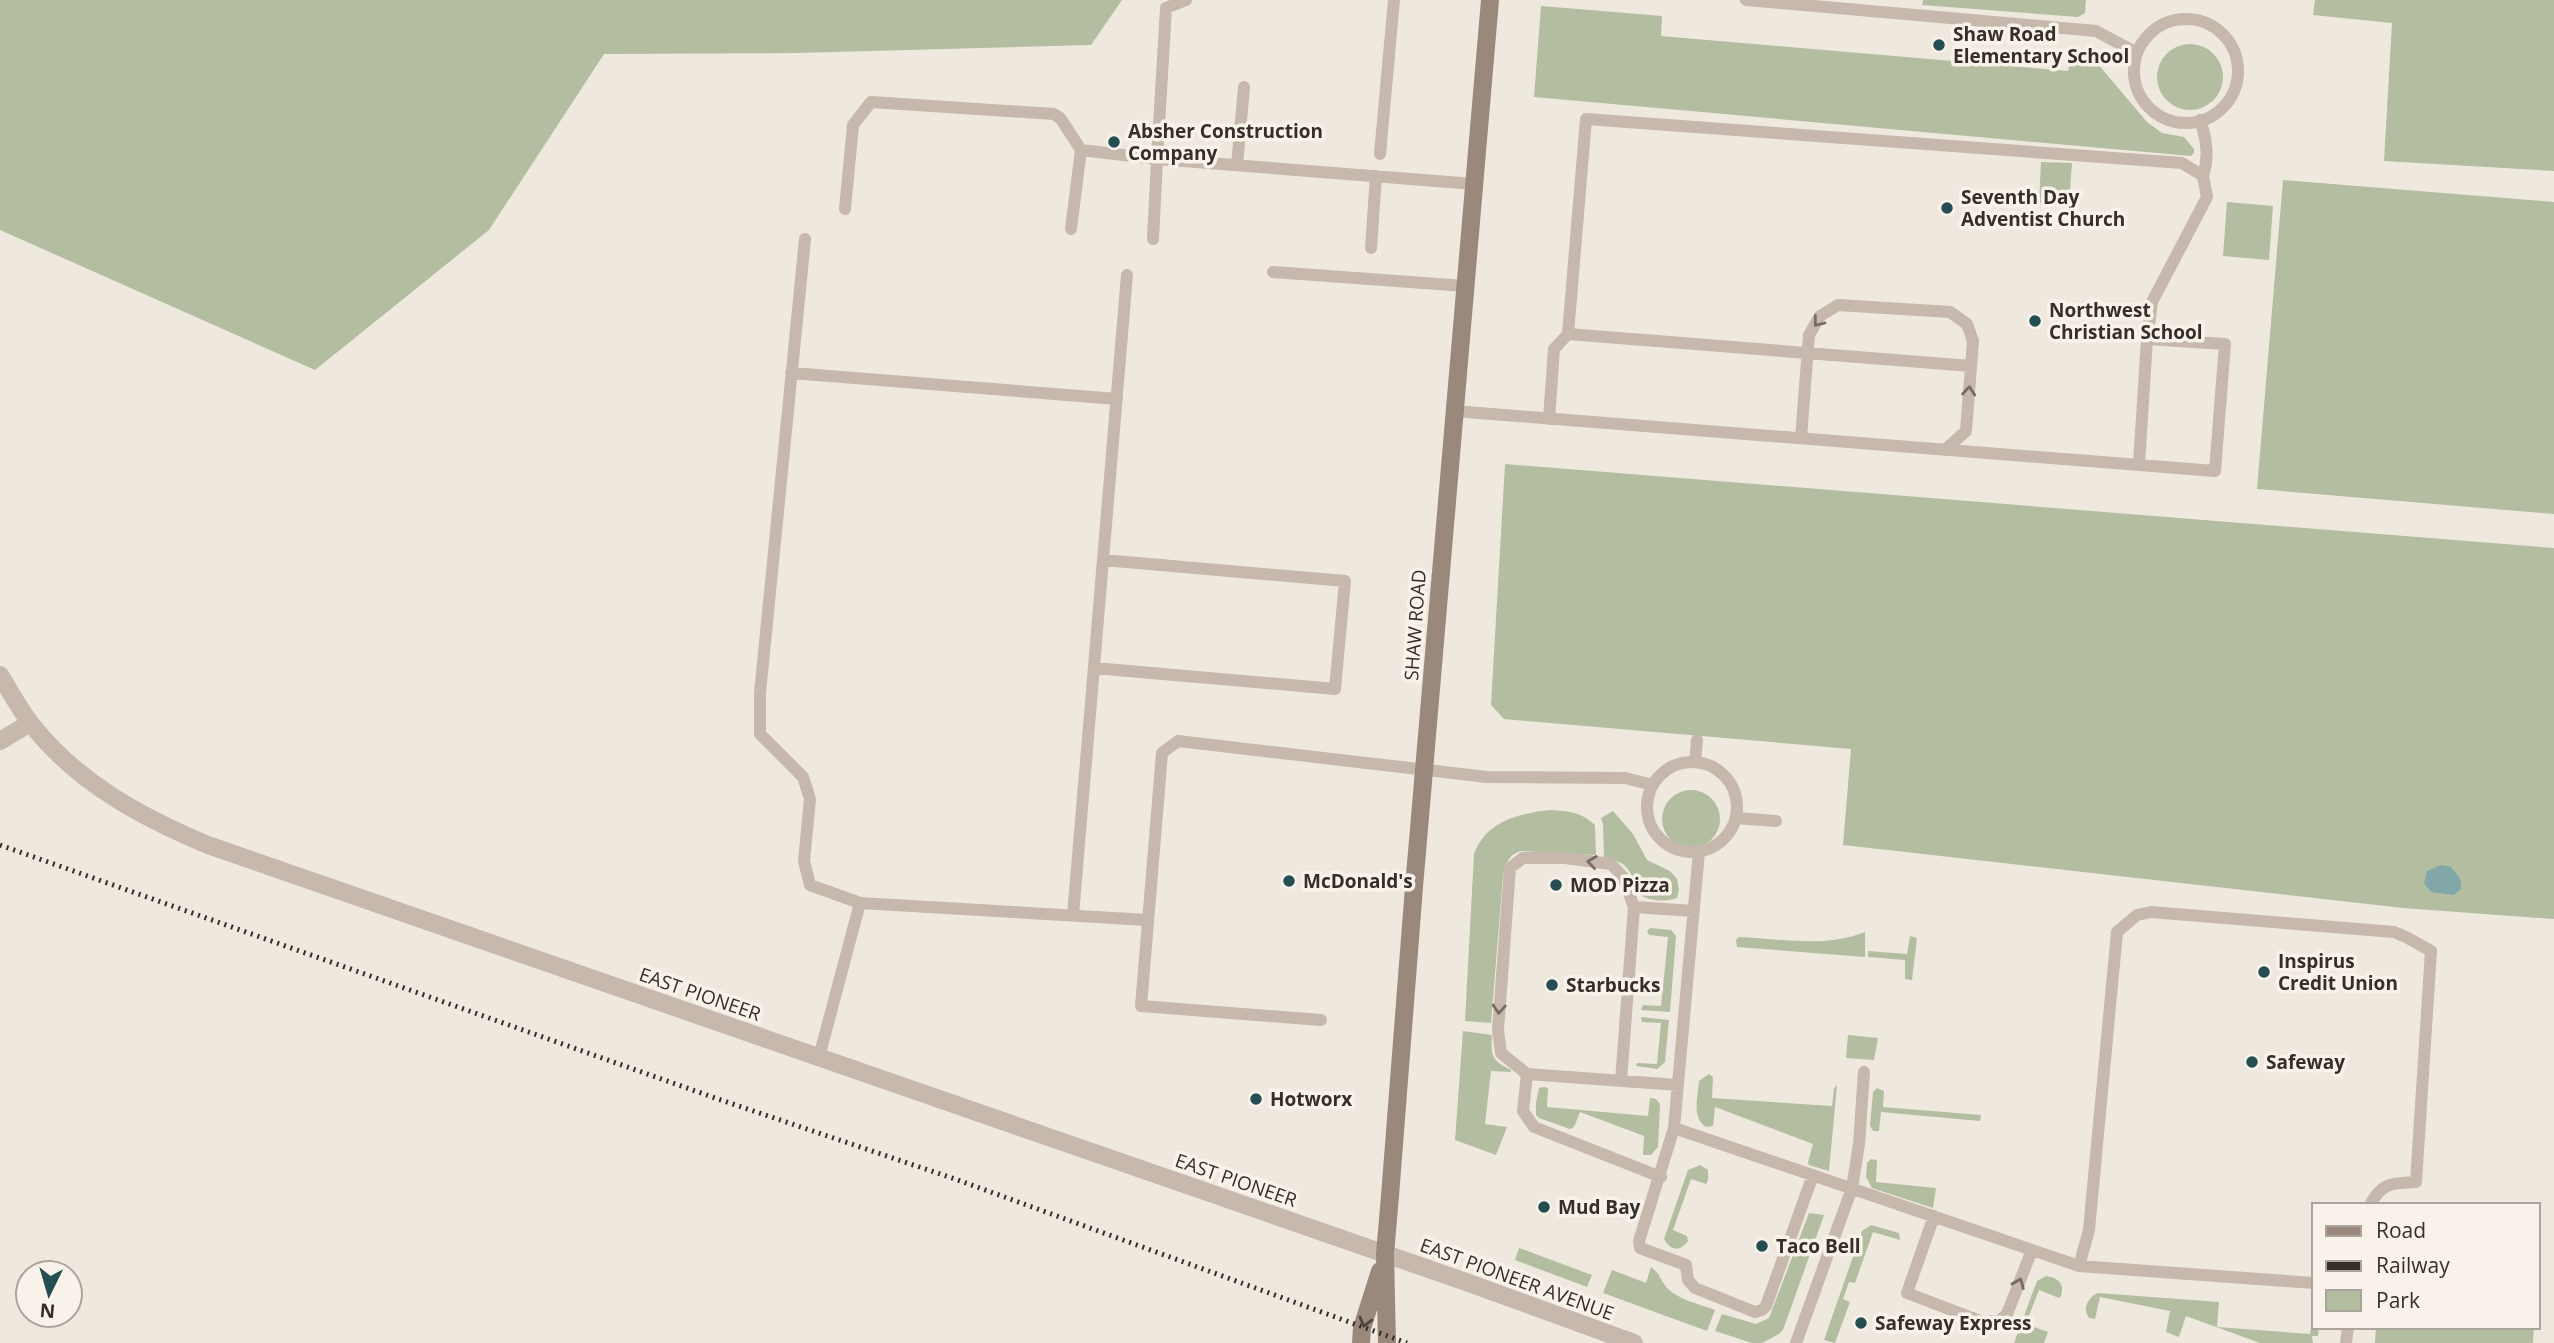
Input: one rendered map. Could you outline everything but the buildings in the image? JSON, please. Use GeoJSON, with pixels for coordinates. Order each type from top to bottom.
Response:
{"type":"FeatureCollection","features":[{"type":"Feature","properties":{"kind":"main road","name":"SHAW ROAD"},"geometry":{"type":"LineString","coordinates":[[1387,1343],[1385,1254],[1413,887],[1490,0]]}},
{"type":"Feature","properties":{"kind":"main road","name":"SHAW ROAD"},"geometry":{"type":"LineString","coordinates":[[1361,1343],[1362,1328],[1385,1254]]}},
{"type":"Feature","properties":{"kind":"street","name":"EAST PIONEER"},"geometry":{"type":"LineString","coordinates":[[0,675],[30,723],[52,748],[100,789],[148,819],[184,835],[1385,1254]]}},
{"type":"Feature","properties":{"kind":"street"},"geometry":{"type":"LineString","coordinates":[[0,741],[30,723]]}},
{"type":"Feature","properties":{"kind":"street","name":"EAST PIONEER AVENUE"},"geometry":{"type":"LineString","coordinates":[[1385,1254],[1634,1343]]}},
{"type":"Feature","properties":{"kind":"lane"},"geometry":{"type":"LineString","coordinates":[[1153,239],[1166,8],[1186,0]]}},
{"type":"Feature","properties":{"kind":"lane"},"geometry":{"type":"LineString","coordinates":[[1380,154],[1394,0]]}},
{"type":"Feature","properties":{"kind":"lane"},"geometry":{"type":"LineString","coordinates":[[1746,0],[2096,31],[2137,53]]}},
{"type":"Feature","properties":{"kind":"lane"},"geometry":{"type":"LineString","coordinates":[[2194,19],[2210,25],[2224,35],[2235,56],[2237,81],[2231,96],[2221,109],[2200,120],[2175,122],[2159,116],[2145,104],[2133,71],[2137,53],[2146,38],[2159,26],[2176,20],[2194,19]]}},
{"type":"Feature","properties":{"kind":"lane"},"geometry":{"type":"LineString","coordinates":[[1237,166],[1244,87]]}},
{"type":"Feature","properties":{"kind":"lane"},"geometry":{"type":"LineString","coordinates":[[845,209],[853,125],[872,102],[1054,114],[1061,119],[1081,150],[1071,229]]}},
{"type":"Feature","properties":{"kind":"lane"},"geometry":{"type":"LineString","coordinates":[[1549,419],[1554,349],[1569,334],[1586,119],[2182,163],[2203,176]]}},
{"type":"Feature","properties":{"kind":"lane"},"geometry":{"type":"LineString","coordinates":[[2139,464],[2152,302],[2207,197],[2203,176],[2208,158],[2200,120]]}},
{"type":"Feature","properties":{"kind":"lane"},"geometry":{"type":"LineString","coordinates":[[1081,150],[1237,166],[1474,184]]}},
{"type":"Feature","properties":{"kind":"lane"},"geometry":{"type":"LineString","coordinates":[[1371,248],[1376,176]]}},
{"type":"Feature","properties":{"kind":"lane"},"geometry":{"type":"LineString","coordinates":[[805,239],[760,693],[760,734],[803,777],[807,788],[810,799],[804,861],[810,884],[860,903],[1147,920]]}},
{"type":"Feature","properties":{"kind":"lane"},"geometry":{"type":"LineString","coordinates":[[1273,272],[1465,286]]}},
{"type":"Feature","properties":{"kind":"lane"},"geometry":{"type":"LineString","coordinates":[[1073,915],[1127,275]]}},
{"type":"Feature","properties":{"kind":"lane"},"geometry":{"type":"LineString","coordinates":[[1801,438],[1809,335],[1821,316],[1838,305],[1950,312],[1967,324],[1973,341],[1966,431],[1945,450]]}},
{"type":"Feature","properties":{"kind":"lane"},"geometry":{"type":"LineString","coordinates":[[1569,334],[1971,366]]}},
{"type":"Feature","properties":{"kind":"lane"},"geometry":{"type":"LineString","coordinates":[[1454,411],[2215,471],[2225,344],[2147,339]]}},
{"type":"Feature","properties":{"kind":"lane"},"geometry":{"type":"LineString","coordinates":[[790,373],[1117,399]]}},
{"type":"Feature","properties":{"kind":"lane"},"geometry":{"type":"LineString","coordinates":[[1094,668],[1335,689],[1344,594],[1345,581],[1103,560]]}},
{"type":"Feature","properties":{"kind":"lane"},"geometry":{"type":"LineString","coordinates":[[1695,762],[1698,740]]}},
{"type":"Feature","properties":{"kind":"lane"},"geometry":{"type":"LineString","coordinates":[[1321,1020],[1141,1006],[1162,752],[1178,741],[1487,777],[1625,778],[1653,785]]}},
{"type":"Feature","properties":{"kind":"lane"},"geometry":{"type":"LineString","coordinates":[[1695,762],[1717,769],[1729,780],[1736,794],[1738,809],[1726,838],[1714,847],[1699,852],[1685,852],[1660,839],[1651,827],[1647,813],[1648,798],[1653,785],[1662,774],[1674,766],[1695,762]]}},
{"type":"Feature","properties":{"kind":"lane"},"geometry":{"type":"LineString","coordinates":[[1736,818],[1776,821]]}},
{"type":"Feature","properties":{"kind":"lane"},"geometry":{"type":"LineString","coordinates":[[1699,852],[1674,1128],[1639,1241],[1640,1248],[1686,1265],[1688,1280],[1695,1288],[1755,1312],[1762,1310],[1766,1306],[1813,1175]]}},
{"type":"Feature","properties":{"kind":"lane"},"geometry":{"type":"LineString","coordinates":[[1621,1081],[1633,907],[1623,877],[1611,864],[1565,858],[1523,858],[1510,868],[1498,1030],[1501,1053],[1527,1074],[1621,1081],[1678,1085]]}},
{"type":"Feature","properties":{"kind":"lane"},"geometry":{"type":"LineString","coordinates":[[819,1057],[860,903]]}},
{"type":"Feature","properties":{"kind":"lane"},"geometry":{"type":"LineString","coordinates":[[1633,907],[1694,912]]}},
{"type":"Feature","properties":{"kind":"lane"},"geometry":{"type":"LineString","coordinates":[[2079,1266],[2089,1230],[2117,932],[2137,915],[2151,912],[2393,932],[2431,951],[2416,1182],[2390,1183],[2378,1191],[2371,1203]]}},
{"type":"Feature","properties":{"kind":"lane"},"geometry":{"type":"LineString","coordinates":[[1796,1343],[1852,1188],[1859,1144],[1864,1072]]}},
{"type":"Feature","properties":{"kind":"lane"},"geometry":{"type":"LineString","coordinates":[[1527,1074],[1523,1111],[1534,1127],[1661,1177]]}},
{"type":"Feature","properties":{"kind":"lane"},"geometry":{"type":"LineString","coordinates":[[1674,1128],[2079,1266],[2312,1283]]}},
{"type":"Feature","properties":{"kind":"lane"},"geometry":{"type":"LineString","coordinates":[[1934,1216],[1907,1293],[1983,1322],[1999,1321],[2007,1314],[2032,1250]]}},
{"type":"Feature","properties":{"kind":"green space"},"geometry":{"type":"Polygon","coordinates":[[[0,0],[1122,0],[1091,45],[796,53],[604,54],[489,230],[315,370],[0,230],[0,0]]]}},
{"type":"Feature","properties":{"kind":"green space"},"geometry":{"type":"Polygon","coordinates":[[[1923,0],[2086,0],[2085,13],[2078,17],[1922,5],[1923,0]]]}},
{"type":"Feature","properties":{"kind":"green space"},"geometry":{"type":"Polygon","coordinates":[[[2315,0],[2554,0],[2554,171],[2384,161],[2392,23],[2313,15],[2315,0]]]}},
{"type":"Feature","properties":{"kind":"green space"},"geometry":{"type":"Polygon","coordinates":[[[1541,6],[1662,16],[1661,36],[2068,71],[2073,52],[2097,63],[2147,122],[2162,133],[2184,137],[2194,149],[2194,153],[2191,156],[1534,97],[1541,6]]]}},
{"type":"Feature","properties":{"kind":"green space"},"geometry":{"type":"Polygon","coordinates":[[[2183,44],[2197,44],[2209,49],[2218,58],[2223,77],[2221,90],[2214,101],[2197,110],[2183,110],[2171,105],[2162,96],[2157,84],[2157,70],[2162,58],[2171,49],[2183,44]]]}},
{"type":"Feature","properties":{"kind":"green space"},"geometry":{"type":"Polygon","coordinates":[[[2041,162],[2072,163],[2069,204],[2039,203],[2041,162]]]}},
{"type":"Feature","properties":{"kind":"green space"},"geometry":{"type":"Polygon","coordinates":[[[2283,180],[2554,202],[2554,514],[2257,489],[2283,180]]]}},
{"type":"Feature","properties":{"kind":"green space"},"geometry":{"type":"Polygon","coordinates":[[[2227,202],[2273,206],[2269,260],[2223,256],[2227,202]]]}},
{"type":"Feature","properties":{"kind":"green space"},"geometry":{"type":"Polygon","coordinates":[[[1505,464],[2554,548],[2554,919],[2403,908],[1843,845],[1851,749],[1504,719],[1491,705],[1505,464]]]}},
{"type":"Feature","properties":{"kind":"green space"},"geometry":{"type":"Polygon","coordinates":[[[1691,790],[1702,792],[1715,803],[1720,819],[1718,830],[1707,843],[1691,848],[1680,846],[1667,835],[1662,819],[1664,808],[1675,795],[1691,790]]]}},
{"type":"Feature","properties":{"kind":"green space"},"geometry":{"type":"Polygon","coordinates":[[[1550,810],[1574,813],[1595,825],[1596,855],[1521,851],[1511,857],[1503,876],[1491,1023],[1465,1021],[1474,854],[1487,833],[1495,826],[1515,817],[1550,810]]]}},
{"type":"Feature","properties":{"kind":"green space"},"geometry":{"type":"Polygon","coordinates":[[[1613,811],[1633,834],[1647,860],[1670,871],[1677,879],[1677,898],[1646,898],[1638,892],[1631,873],[1625,866],[1604,857],[1601,818],[1613,811]]]}},
{"type":"Feature","properties":{"kind":"green space"},"geometry":{"type":"Polygon","coordinates":[[[1650,928],[1671,930],[1676,936],[1670,1012],[1641,1010],[1643,1005],[1661,1006],[1668,937],[1649,935],[1647,931],[1650,928]]]}},
{"type":"Feature","properties":{"kind":"green space"},"geometry":{"type":"Polygon","coordinates":[[[1865,932],[1865,957],[1737,947],[1736,940],[1739,937],[1819,941],[1865,932]]]}},
{"type":"Feature","properties":{"kind":"green space"},"geometry":{"type":"Polygon","coordinates":[[[1910,936],[1917,938],[1912,980],[1905,979],[1905,960],[1868,957],[1868,951],[1907,954],[1910,936]]]}},
{"type":"Feature","properties":{"kind":"green space"},"geometry":{"type":"Polygon","coordinates":[[[1641,1017],[1669,1020],[1665,1062],[1657,1069],[1636,1066],[1637,1063],[1657,1064],[1661,1023],[1642,1022],[1641,1017]]]}},
{"type":"Feature","properties":{"kind":"green space"},"geometry":{"type":"Polygon","coordinates":[[[1463,1031],[1492,1035],[1494,1057],[1511,1070],[1491,1071],[1485,1124],[1507,1127],[1496,1155],[1455,1140],[1463,1031]]]}},
{"type":"Feature","properties":{"kind":"green space"},"geometry":{"type":"Polygon","coordinates":[[[1848,1035],[1878,1038],[1874,1060],[1846,1058],[1848,1035]]]}},
{"type":"Feature","properties":{"kind":"green space"},"geometry":{"type":"Polygon","coordinates":[[[1709,1074],[1713,1077],[1712,1098],[1832,1106],[1834,1088],[1837,1085],[1829,1171],[1809,1165],[1813,1144],[1715,1107],[1713,1126],[1706,1127],[1701,1123],[1697,1112],[1699,1081],[1709,1074]]]}},
{"type":"Feature","properties":{"kind":"green space"},"geometry":{"type":"Polygon","coordinates":[[[1539,1088],[1548,1088],[1547,1107],[1648,1116],[1650,1098],[1656,1099],[1660,1104],[1658,1147],[1651,1155],[1643,1155],[1644,1136],[1580,1112],[1574,1127],[1570,1129],[1539,1118],[1536,1115],[1536,1103],[1539,1088]]]}},
{"type":"Feature","properties":{"kind":"green space"},"geometry":{"type":"Polygon","coordinates":[[[1877,1088],[1884,1091],[1883,1107],[1981,1115],[1980,1121],[1881,1112],[1879,1131],[1873,1131],[1870,1125],[1873,1092],[1877,1088]]]}},
{"type":"Feature","properties":{"kind":"green space"},"geometry":{"type":"Polygon","coordinates":[[[1871,1159],[1877,1160],[1876,1182],[1936,1188],[1933,1208],[1872,1188],[1866,1177],[1867,1163],[1871,1159]]]}},
{"type":"Feature","properties":{"kind":"green space"},"geometry":{"type":"Polygon","coordinates":[[[1700,1165],[1708,1170],[1708,1180],[1706,1184],[1691,1179],[1673,1230],[1687,1236],[1688,1241],[1676,1249],[1664,1239],[1688,1170],[1700,1165]]]}},
{"type":"Feature","properties":{"kind":"green space"},"geometry":{"type":"Polygon","coordinates":[[[1809,1213],[1824,1215],[1783,1330],[1762,1343],[1752,1343],[1715,1331],[1722,1314],[1756,1324],[1769,1318],[1809,1213]]]}},
{"type":"Feature","properties":{"kind":"green space"},"geometry":{"type":"Polygon","coordinates":[[[1871,1225],[1899,1233],[1900,1240],[1873,1232],[1855,1283],[1849,1282],[1843,1299],[1850,1302],[1835,1343],[1824,1340],[1862,1231],[1871,1225]]]}},
{"type":"Feature","properties":{"kind":"green space"},"geometry":{"type":"Polygon","coordinates":[[[1519,1248],[1592,1275],[1587,1287],[1515,1260],[1519,1248]]]}},
{"type":"Feature","properties":{"kind":"green space"},"geometry":{"type":"Polygon","coordinates":[[[1651,1267],[1673,1293],[1715,1310],[1707,1331],[1603,1293],[1612,1270],[1646,1283],[1651,1267]]]}},
{"type":"Feature","properties":{"kind":"green space"},"geometry":{"type":"Polygon","coordinates":[[[2046,1276],[2060,1282],[2061,1296],[2059,1298],[2039,1290],[2026,1324],[2048,1332],[2044,1343],[2014,1343],[2037,1281],[2046,1276]]]}},
{"type":"Feature","properties":{"kind":"green space"},"geometry":{"type":"Polygon","coordinates":[[[2098,1293],[2219,1302],[2217,1327],[2310,1334],[2312,1322],[2312,1329],[2319,1329],[2318,1336],[2312,1336],[2313,1343],[2260,1343],[2186,1316],[2179,1337],[2166,1332],[2170,1311],[2100,1297],[2095,1319],[2089,1318],[2086,1311],[2091,1297],[2098,1293]]]}},
{"type":"Feature","properties":{"kind":"green space"},"geometry":{"type":"Polygon","coordinates":[[[2376,1329],[2534,1329],[2533,1343],[2375,1343],[2376,1329]]]}},
{"type":"Feature","properties":{"kind":"water"},"geometry":{"type":"Polygon","coordinates":[[[2441,865],[2451,867],[2461,880],[2461,889],[2454,895],[2431,892],[2424,883],[2427,871],[2441,865]]]}},
{"type":"Feature","properties":{"kind":"railway"},"geometry":{"type":"LineString","coordinates":[[0,845],[718,1099],[955,1179],[1407,1343]]}},
{"type":"Feature","properties":{"kind":"place","name":"Shaw Road Elementary School"},"geometry":{"type":"Point","coordinates":[1939,45]}},
{"type":"Feature","properties":{"kind":"place","name":"Absher Construction Company"},"geometry":{"type":"Point","coordinates":[1114,142]}},
{"type":"Feature","properties":{"kind":"place","name":"Seventh Day Adventist Church"},"geometry":{"type":"Point","coordinates":[1947,208]}},
{"type":"Feature","properties":{"kind":"place","name":"Northwest Christian School"},"geometry":{"type":"Point","coordinates":[2035,321]}},
{"type":"Feature","properties":{"kind":"place","name":"McDonald's"},"geometry":{"type":"Point","coordinates":[1289,881]}},
{"type":"Feature","properties":{"kind":"place","name":"MOD Pizza"},"geometry":{"type":"Point","coordinates":[1556,885]}},
{"type":"Feature","properties":{"kind":"place","name":"Inspirus Credit Union"},"geometry":{"type":"Point","coordinates":[2264,972]}},
{"type":"Feature","properties":{"kind":"place","name":"Starbucks"},"geometry":{"type":"Point","coordinates":[1552,985]}},
{"type":"Feature","properties":{"kind":"place","name":"Safeway"},"geometry":{"type":"Point","coordinates":[2252,1062]}},
{"type":"Feature","properties":{"kind":"place","name":"Hotworx"},"geometry":{"type":"Point","coordinates":[1256,1099]}},
{"type":"Feature","properties":{"kind":"place","name":"Mud Bay"},"geometry":{"type":"Point","coordinates":[1544,1207]}},
{"type":"Feature","properties":{"kind":"place","name":"Taco Bell"},"geometry":{"type":"Point","coordinates":[1762,1246]}},
{"type":"Feature","properties":{"kind":"place","name":"Safeway Express"},"geometry":{"type":"Point","coordinates":[1861,1323]}}]}
